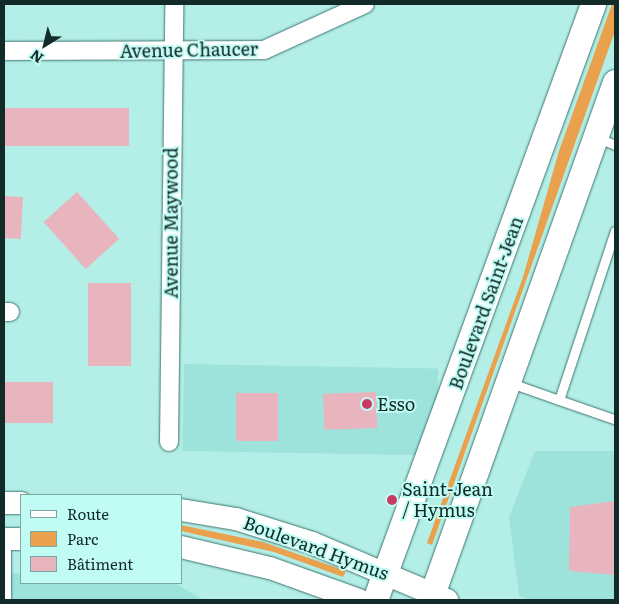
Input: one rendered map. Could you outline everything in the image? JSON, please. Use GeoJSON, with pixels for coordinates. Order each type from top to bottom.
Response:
{"type":"FeatureCollection","features":[{"type":"Feature","properties":{"kind":"main road","name":"Boulevard Saint-Jean"},"geometry":{"type":"LineString","coordinates":[[375,600],[592,4]]}},
{"type":"Feature","properties":{"kind":"main road"},"geometry":{"type":"LineString","coordinates":[[437,598],[507,382],[606,141],[615,82]]}},
{"type":"Feature","properties":{"kind":"street","name":"Avenue Maywood"},"geometry":{"type":"LineString","coordinates":[[169,442],[174,4]]}},
{"type":"Feature","properties":{"kind":"street","name":"Avenue Chaucer"},"geometry":{"type":"LineString","coordinates":[[4,51],[173,52],[264,50],[365,4]]}},
{"type":"Feature","properties":{"kind":"street"},"geometry":{"type":"LineString","coordinates":[[4,503],[20,503]]}},
{"type":"Feature","properties":{"kind":"street","name":"Boulevard Hymus"},"geometry":{"type":"LineString","coordinates":[[182,510],[280,532],[386,573],[437,598]]}},
{"type":"Feature","properties":{"kind":"street","name":"Boulevard Hymus"},"geometry":{"type":"LineString","coordinates":[[182,547],[270,568],[359,600]]}},
{"type":"Feature","properties":{"kind":"lane"},"geometry":{"type":"LineString","coordinates":[[559,400],[615,231]]}},
{"type":"Feature","properties":{"kind":"lane"},"geometry":{"type":"LineString","coordinates":[[507,382],[614,419]]}},
{"type":"Feature","properties":{"kind":"lane"},"geometry":{"type":"LineString","coordinates":[[6,600],[10,539]]}},
{"type":"Feature","properties":{"kind":"shaded area"},"geometry":{"type":"Polygon","coordinates":[[[184,364],[438,368],[436,455],[182,451],[184,364]]]}},
{"type":"Feature","properties":{"kind":"shaded area"},"geometry":{"type":"Polygon","coordinates":[[[535,451],[615,451],[615,600],[530,600],[519,596],[509,517],[535,451]]]}},
{"type":"Feature","properties":{"kind":"shaded area"},"geometry":{"type":"Polygon","coordinates":[[[4,573],[20,573],[20,584],[176,584],[204,600],[4,600],[4,573]]]}},
{"type":"Feature","properties":{"kind":"green space"},"geometry":{"type":"Polygon","coordinates":[[[612,4],[615,4],[615,31],[432,545],[427,543],[523,277],[559,151],[612,4]]]}},
{"type":"Feature","properties":{"kind":"green space"},"geometry":{"type":"Polygon","coordinates":[[[182,525],[263,542],[346,571],[343,577],[274,552],[182,531],[182,525]]]}},
{"type":"Feature","properties":{"kind":"building"},"geometry":{"type":"Polygon","coordinates":[[[4,108],[129,108],[129,146],[4,146],[4,108]]]}},
{"type":"Feature","properties":{"kind":"building"},"geometry":{"type":"Polygon","coordinates":[[[77,192],[119,239],[86,269],[44,222],[77,192]]]}},
{"type":"Feature","properties":{"kind":"building"},"geometry":{"type":"Polygon","coordinates":[[[4,196],[23,197],[21,239],[4,238],[4,196]]]}},
{"type":"Feature","properties":{"kind":"building"},"geometry":{"type":"Polygon","coordinates":[[[88,283],[131,283],[131,366],[88,366],[88,283]]]}},
{"type":"Feature","properties":{"kind":"building"},"geometry":{"type":"Polygon","coordinates":[[[4,382],[53,382],[53,423],[4,423],[4,382]]]}},
{"type":"Feature","properties":{"kind":"building"},"geometry":{"type":"Polygon","coordinates":[[[376,392],[377,428],[324,430],[323,394],[376,392]]]}},
{"type":"Feature","properties":{"kind":"building"},"geometry":{"type":"Polygon","coordinates":[[[236,393],[278,393],[278,441],[236,441],[236,393]]]}},
{"type":"Feature","properties":{"kind":"building"},"geometry":{"type":"Polygon","coordinates":[[[615,501],[615,575],[569,571],[570,507],[615,501]]]}},
{"type":"Feature","properties":{"kind":"place","name":"Esso"},"geometry":{"type":"Point","coordinates":[367,404]}},
{"type":"Feature","properties":{"kind":"place","name":"Saint-Jean / Hymus"},"geometry":{"type":"Point","coordinates":[392,500]}}]}
